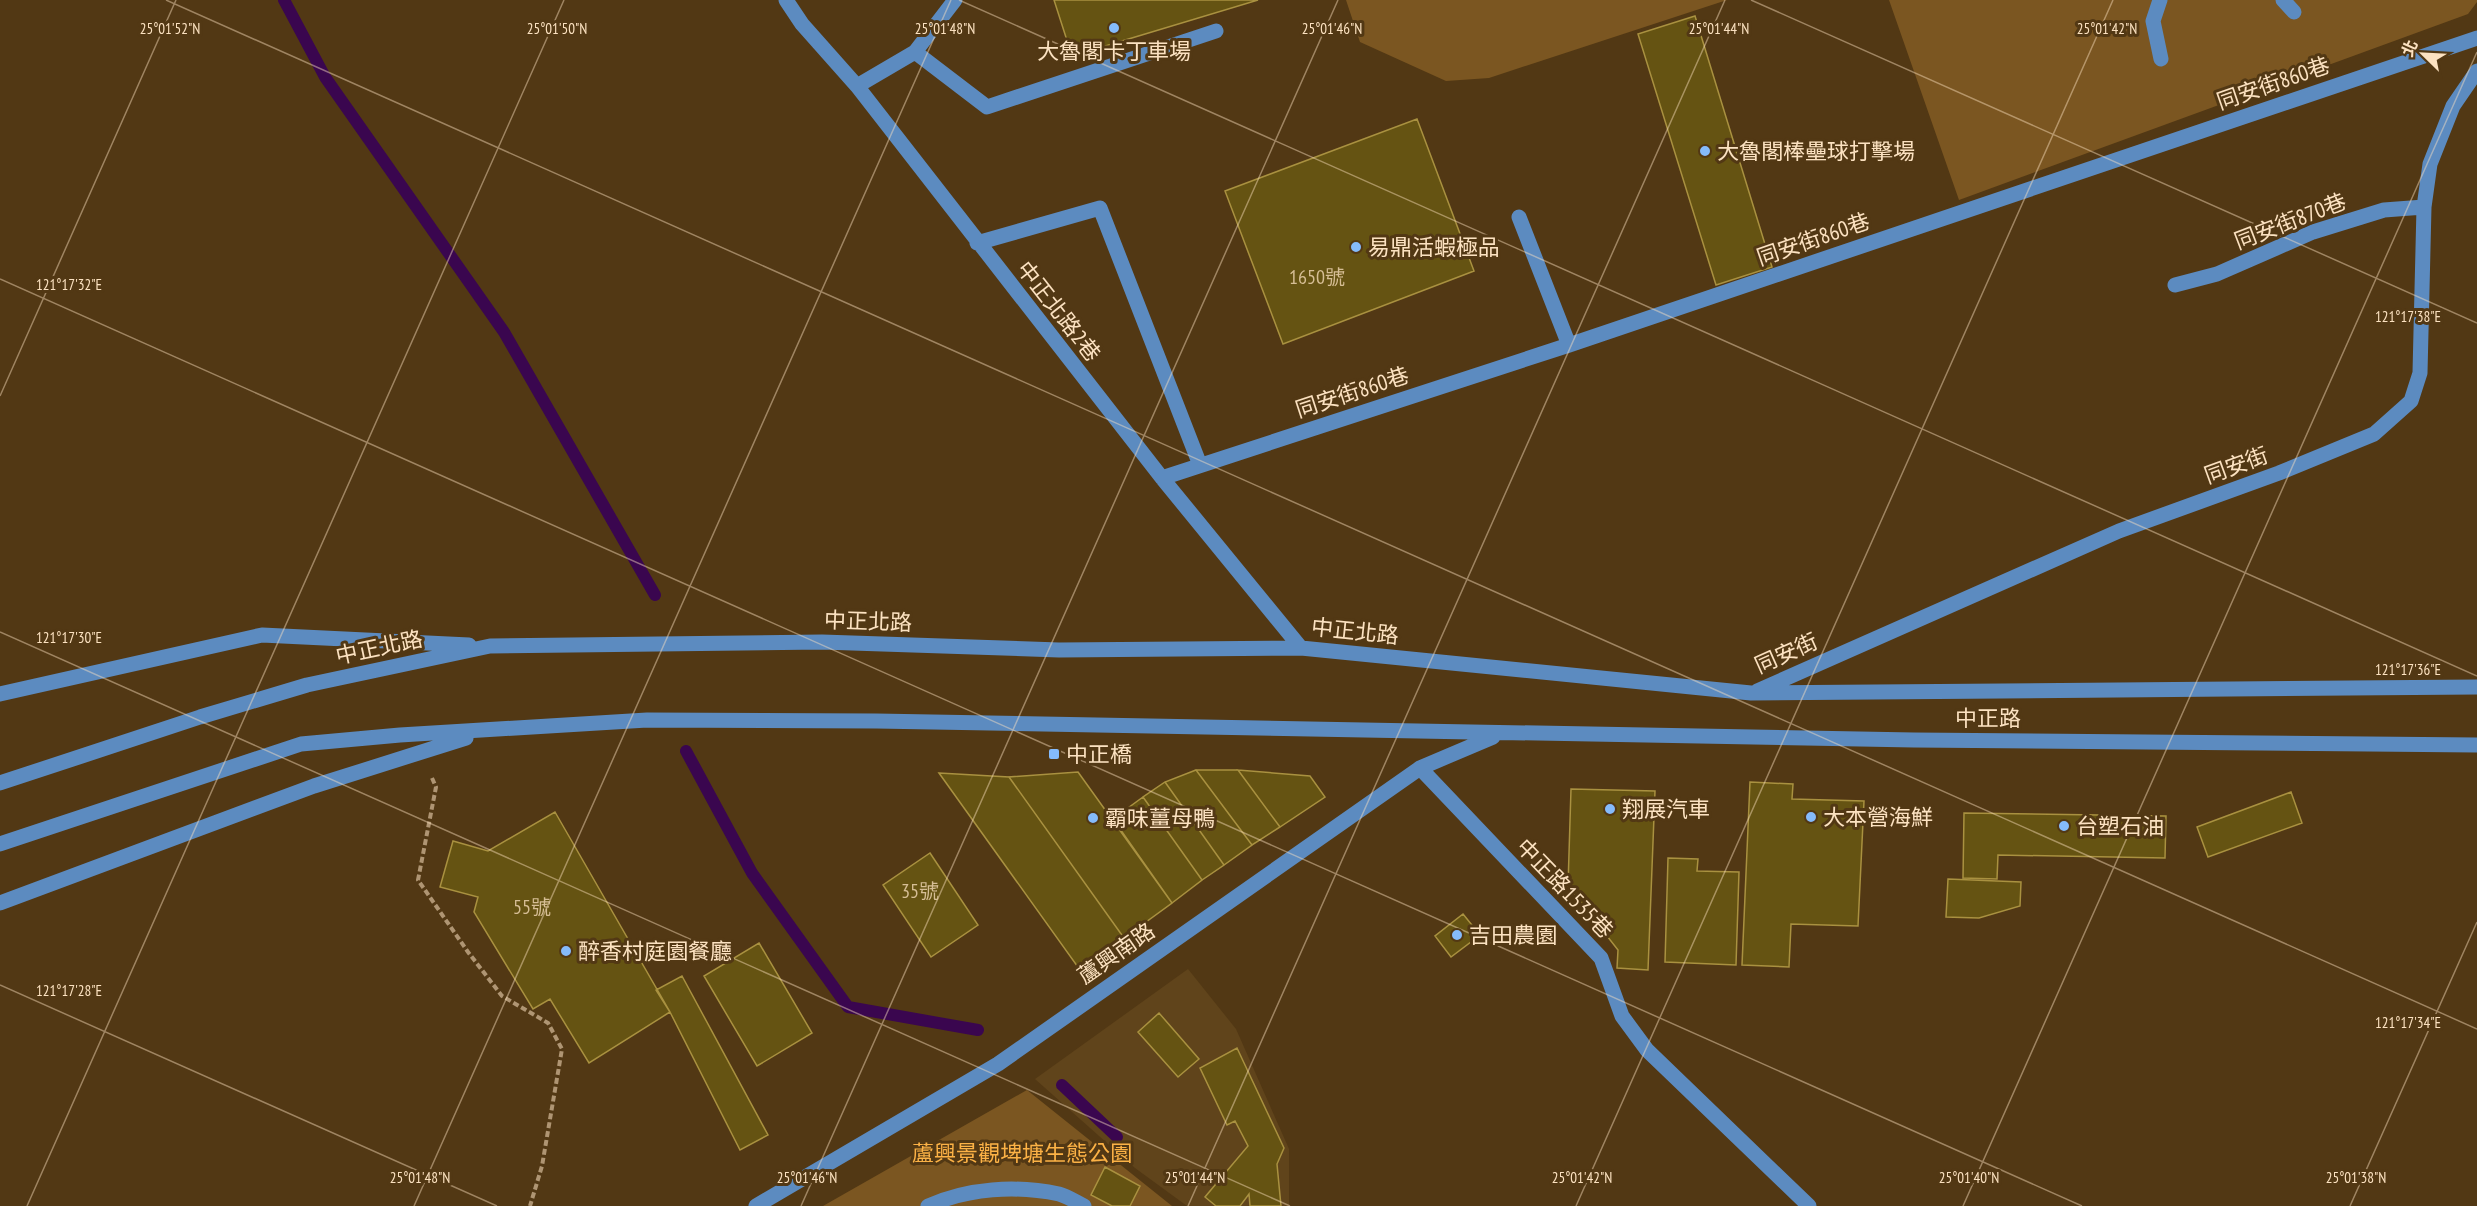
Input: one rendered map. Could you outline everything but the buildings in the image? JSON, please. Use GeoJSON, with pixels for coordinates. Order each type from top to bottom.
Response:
{"type":"FeatureCollection","features":[{"type":"Feature","properties":{"kind":"street","name":"中正北路2巷"},"geometry":{"type":"LineString","coordinates":[[786,0],[802,24],[857,86],[1162,478],[1301,648]]}},
{"type":"Feature","properties":{"kind":"street"},"geometry":{"type":"LineString","coordinates":[[857,86],[915,52],[955,0]]}},
{"type":"Feature","properties":{"kind":"street"},"geometry":{"type":"LineString","coordinates":[[2160,0],[2153,21],[2162,59]]}},
{"type":"Feature","properties":{"kind":"street"},"geometry":{"type":"LineString","coordinates":[[2283,0],[2294,12]]}},
{"type":"Feature","properties":{"kind":"street"},"geometry":{"type":"LineString","coordinates":[[915,52],[987,107],[1216,31]]}},
{"type":"Feature","properties":{"kind":"street","name":"同安街860巷"},"geometry":{"type":"LineString","coordinates":[[1162,478],[1569,345],[2477,38]]}},
{"type":"Feature","properties":{"kind":"street","name":"同安街"},"geometry":{"type":"LineString","coordinates":[[1751,693],[2119,531],[2279,473],[2374,434],[2411,400],[2420,373],[2424,207],[2430,164],[2453,106],[2477,71]]}},
{"type":"Feature","properties":{"kind":"street","name":"同安街870巷"},"geometry":{"type":"LineString","coordinates":[[2175,285],[2217,274],[2313,232],[2384,210],[2424,207]]}},
{"type":"Feature","properties":{"kind":"street"},"geometry":{"type":"LineString","coordinates":[[977,243],[1100,208],[1200,465]]}},
{"type":"Feature","properties":{"kind":"street"},"geometry":{"type":"LineString","coordinates":[[1519,217],[1569,345]]}},
{"type":"Feature","properties":{"kind":"street"},"geometry":{"type":"LineString","coordinates":[[0,694],[262,635],[490,646]]}},
{"type":"Feature","properties":{"kind":"street","name":"中正北路"},"geometry":{"type":"LineString","coordinates":[[0,783],[200,717],[307,685],[490,646],[822,642],[1059,650],[1301,648],[1751,693]]}},
{"type":"Feature","properties":{"kind":"street","name":"中正路"},"geometry":{"type":"LineString","coordinates":[[1751,693],[2477,687]]}},
{"type":"Feature","properties":{"kind":"street"},"geometry":{"type":"LineString","coordinates":[[0,844],[301,744],[400,735],[670,720],[1498,734]]}},
{"type":"Feature","properties":{"kind":"street"},"geometry":{"type":"LineString","coordinates":[[0,903],[314,786],[488,731]]}},
{"type":"Feature","properties":{"kind":"street","name":"中正路"},"geometry":{"type":"LineString","coordinates":[[1498,734],[2477,744]]}},
{"type":"Feature","properties":{"kind":"street","name":"蘆興南路"},"geometry":{"type":"LineString","coordinates":[[756,1206],[998,1064],[1420,768],[1498,734]]}},
{"type":"Feature","properties":{"kind":"street","name":"中正路1535巷"},"geometry":{"type":"LineString","coordinates":[[1420,768],[1601,958],[1622,1016],[1647,1050],[1809,1206]]}},
{"type":"Feature","properties":{"kind":"street"},"geometry":{"type":"LineString","coordinates":[[928,1206],[949,1196],[1004,1189],[1060,1194],[1084,1206]]}},
{"type":"Feature","properties":{"kind":"path"},"geometry":{"type":"LineString","coordinates":[[428,771],[436,787],[418,880],[502,996],[548,1023],[562,1049],[542,1166],[530,1206]]}},
{"type":"Feature","properties":{"kind":"shaded area"},"geometry":{"type":"Polygon","coordinates":[[[1188,969],[1236,1029],[1289,1149],[1289,1206],[1187,1206],[1135,1168],[1035,1079],[1188,969]]]}},
{"type":"Feature","properties":{"kind":"green space"},"geometry":{"type":"Polygon","coordinates":[[[1346,0],[1727,0],[1489,78],[1446,81],[1360,42],[1346,0]]]}},
{"type":"Feature","properties":{"kind":"green space"},"geometry":{"type":"Polygon","coordinates":[[[1889,0],[2477,0],[2477,2],[2468,14],[1959,200],[1889,0]]]}},
{"type":"Feature","properties":{"kind":"green space","name":"蘆興景觀埤塘生態公園"},"geometry":{"type":"Polygon","coordinates":[[[1027,1090],[1172,1206],[823,1206],[1027,1090]]]}},
{"type":"Feature","properties":{"kind":"waterway"},"geometry":{"type":"LineString","coordinates":[[284,0],[325,77],[504,332],[655,595]]}},
{"type":"Feature","properties":{"kind":"waterway"},"geometry":{"type":"LineString","coordinates":[[686,751],[752,873],[848,1007],[978,1030]]}},
{"type":"Feature","properties":{"kind":"waterway"},"geometry":{"type":"LineString","coordinates":[[1062,1085],[1117,1137]]}},
{"type":"Feature","properties":{"kind":"place","name":"大魯閣卡丁車場"},"geometry":{"type":"Point","coordinates":[1114,28]}},
{"type":"Feature","properties":{"kind":"place","name":"大魯閣棒壘球打擊場"},"geometry":{"type":"Point","coordinates":[1705,151]}},
{"type":"Feature","properties":{"kind":"place","name":"易鼎活蝦極品"},"geometry":{"type":"Point","coordinates":[1356,247]}},
{"type":"Feature","properties":{"kind":"place","name":"中正橋"},"geometry":{"type":"Point","coordinates":[1054,754]}},
{"type":"Feature","properties":{"kind":"place","name":"翔展汽車"},"geometry":{"type":"Point","coordinates":[1610,809]}},
{"type":"Feature","properties":{"kind":"place","name":"大本營海鮮"},"geometry":{"type":"Point","coordinates":[1811,817]}},
{"type":"Feature","properties":{"kind":"place","name":"霸味薑母鴨"},"geometry":{"type":"Point","coordinates":[1093,818]}},
{"type":"Feature","properties":{"kind":"place","name":"台塑石油"},"geometry":{"type":"Point","coordinates":[2064,826]}},
{"type":"Feature","properties":{"kind":"place","name":"吉田農園"},"geometry":{"type":"Point","coordinates":[1457,935]}},
{"type":"Feature","properties":{"kind":"place","name":"醉香村庭園餐廳"},"geometry":{"type":"Point","coordinates":[566,951]}}]}
